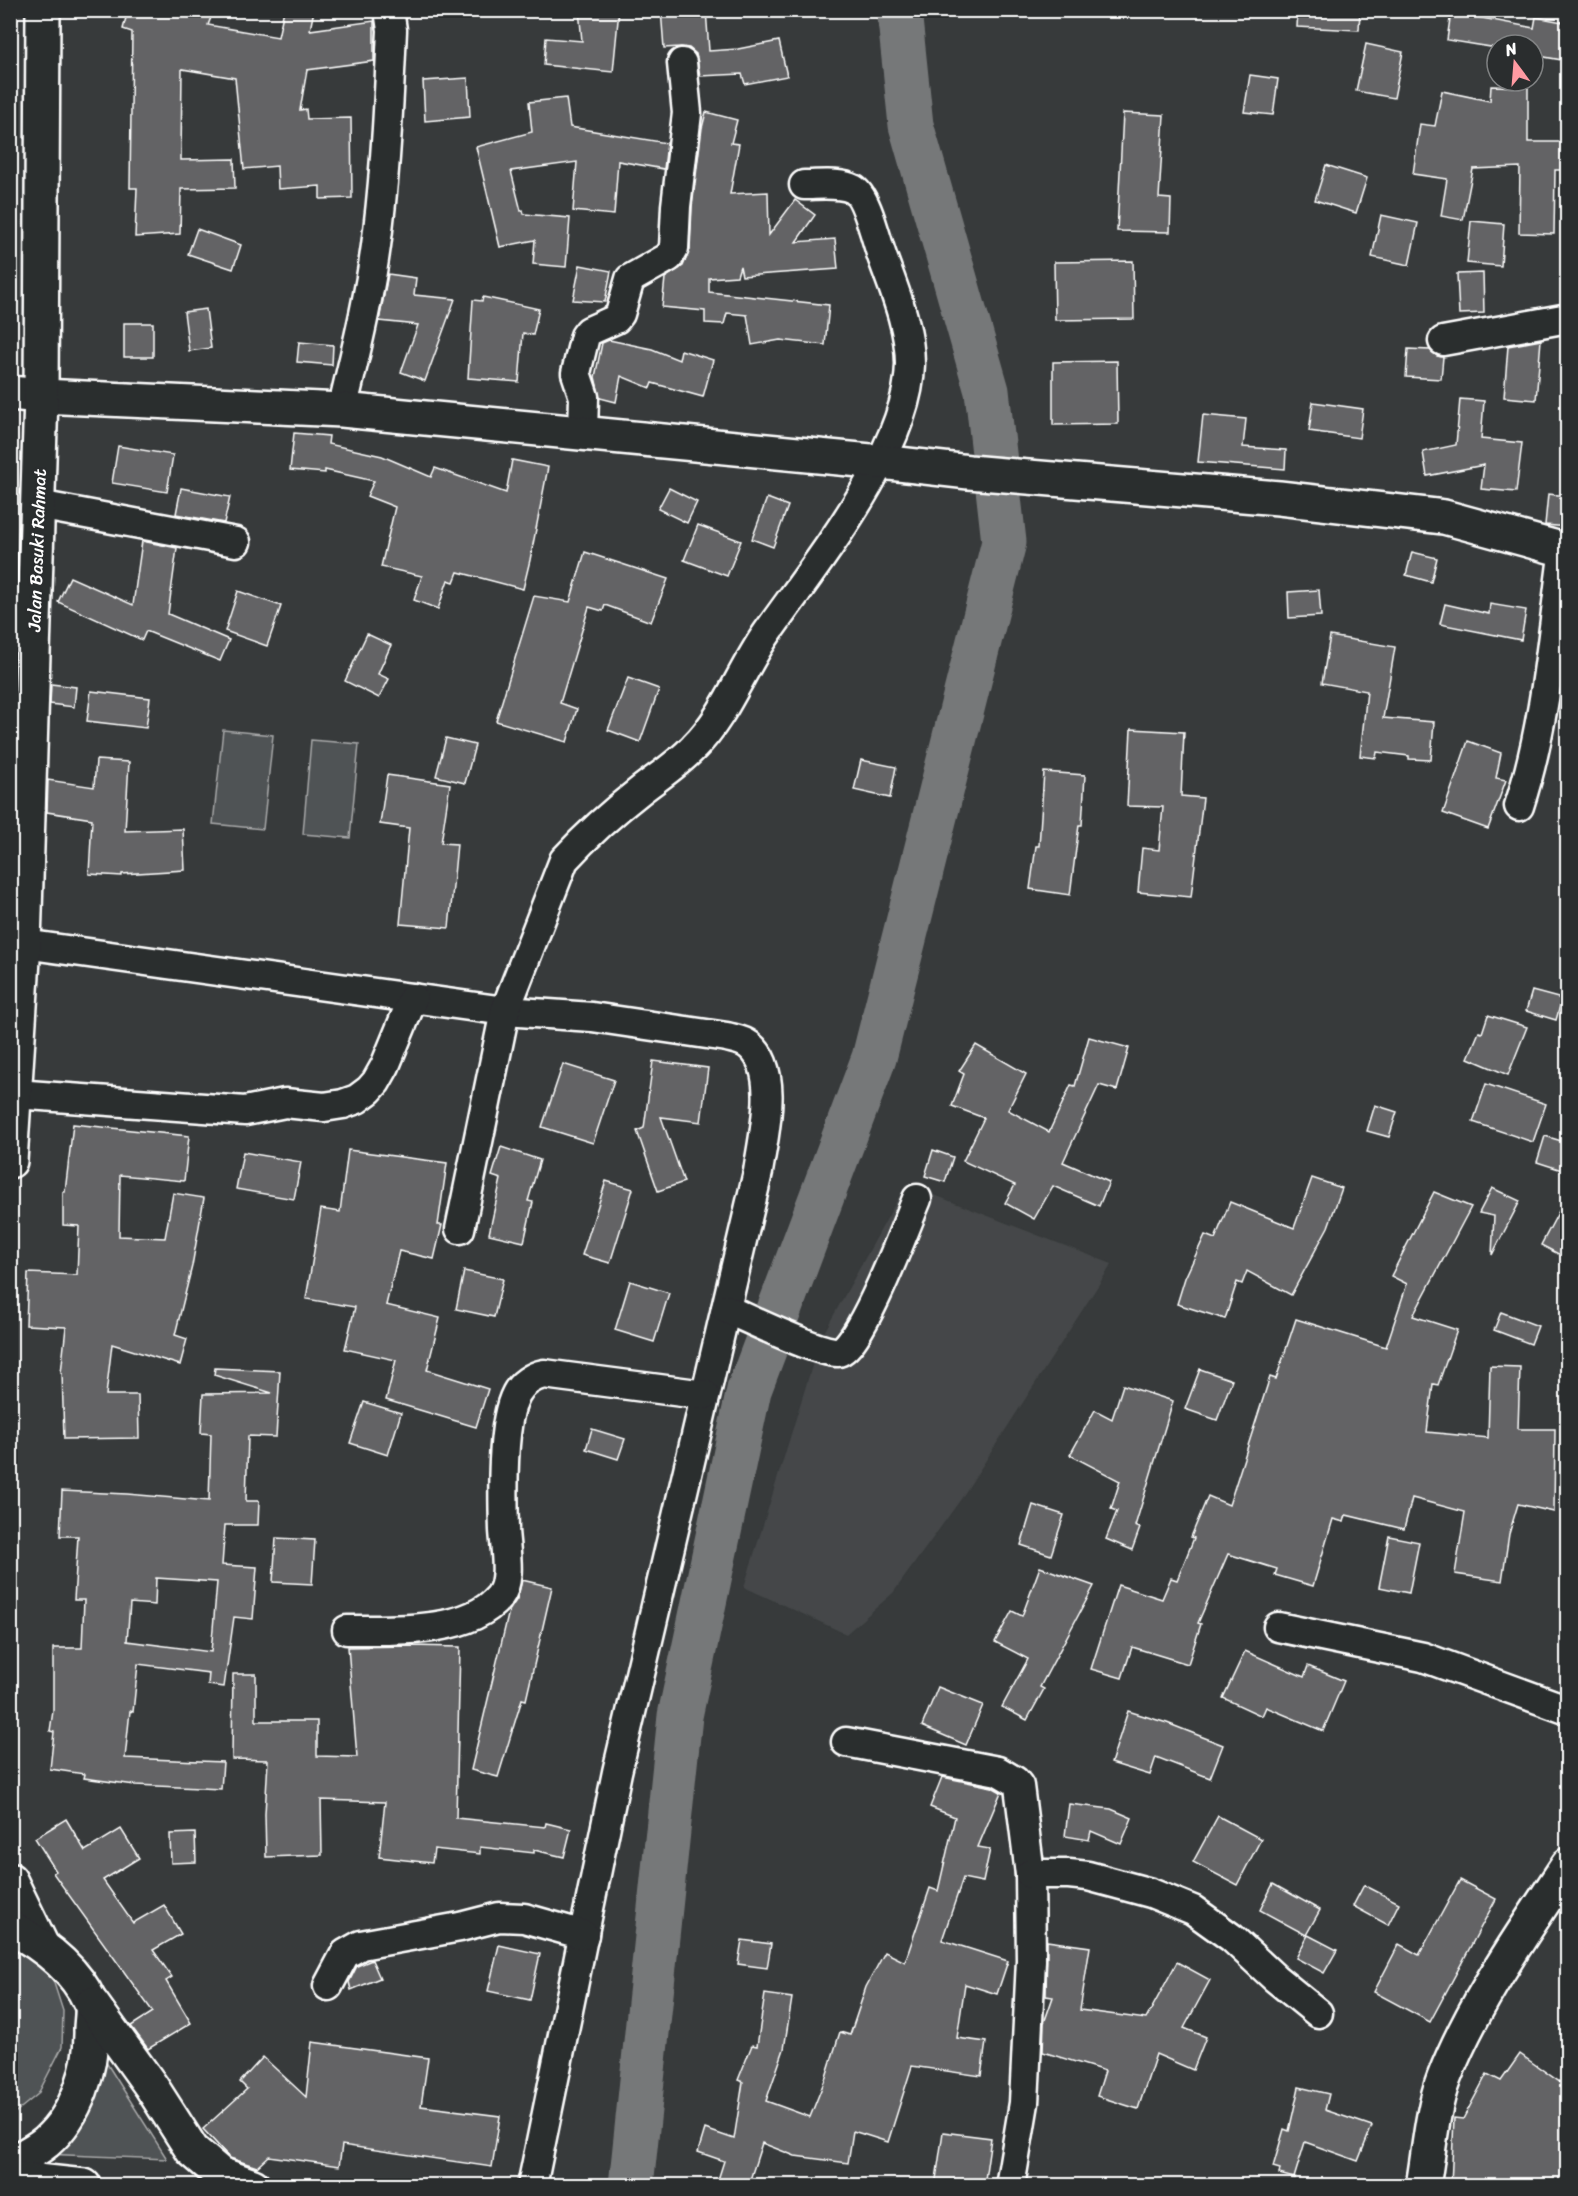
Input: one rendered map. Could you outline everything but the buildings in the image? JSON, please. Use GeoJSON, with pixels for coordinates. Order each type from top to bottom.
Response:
{"type":"FeatureCollection","features":[{"type":"Feature","properties":{"kind":"main road","name":"Jalan Basuki Rahmat"},"geometry":{"type":"LineString","coordinates":[[10,1161],[15,1094],[38,505],[26,395],[44,10]]}},
{"type":"Feature","properties":{"kind":"main road"},"geometry":{"type":"LineString","coordinates":[[26,395],[342,410],[583,432],[969,472],[1279,498],[1444,517],[1566,550]]}},
{"type":"Feature","properties":{"kind":"main road"},"geometry":{"type":"LineString","coordinates":[[1424,2186],[1443,2079],[1483,2000],[1568,1865]]}},
{"type":"Feature","properties":{"kind":"main road"},"geometry":{"type":"LineString","coordinates":[[10,1880],[41,1944]]}},
{"type":"Feature","properties":{"kind":"main road"},"geometry":{"type":"LineString","coordinates":[[10,1928],[41,1944],[64,1966],[151,2086],[192,2150],[220,2174],[253,2186]]}},
{"type":"Feature","properties":{"kind":"main road"},"geometry":{"type":"LineString","coordinates":[[10,2164],[46,2142],[63,2122],[74,2103],[89,2061],[92,2004]]}},
{"type":"Feature","properties":{"kind":"main road"},"geometry":{"type":"LineString","coordinates":[[10,2178],[84,2186]]}},
{"type":"Feature","properties":{"kind":"street"},"geometry":{"type":"LineString","coordinates":[[342,410],[366,303],[378,232],[392,30],[389,10]]}},
{"type":"Feature","properties":{"kind":"street"},"geometry":{"type":"LineString","coordinates":[[583,432],[584,398],[576,373],[585,336],[590,331],[616,319],[630,279],[669,257],[674,248],[676,206],[687,113],[682,63]]}},
{"type":"Feature","properties":{"kind":"street"},"geometry":{"type":"LineString","coordinates":[[460,1229],[505,1011],[564,860],[579,843],[672,767],[708,731],[765,635],[838,532],[881,462],[898,419],[908,384],[910,364],[903,318],[870,218],[860,194],[852,188],[804,185]]}},
{"type":"Feature","properties":{"kind":"street"},"geometry":{"type":"LineString","coordinates":[[1443,341],[1568,318]]}},
{"type":"Feature","properties":{"kind":"street"},"geometry":{"type":"LineString","coordinates":[[38,505],[236,542]]}},
{"type":"Feature","properties":{"kind":"street"},"geometry":{"type":"LineString","coordinates":[[1519,806],[1536,746],[1544,703],[1566,550]]}},
{"type":"Feature","properties":{"kind":"street"},"geometry":{"type":"LineString","coordinates":[[19,965],[413,998],[505,1011],[592,1017],[727,1037],[744,1041],[758,1055],[767,1088],[768,1109],[758,1172],[617,1772],[532,2186]]}},
{"type":"Feature","properties":{"kind":"street"},"geometry":{"type":"LineString","coordinates":[[15,1094],[245,1111],[285,1103],[324,1107],[343,1104],[357,1099],[376,1082],[413,998]]}},
{"type":"Feature","properties":{"kind":"street"},"geometry":{"type":"LineString","coordinates":[[726,1309],[830,1351],[845,1350],[854,1340],[873,1303],[917,1199]]}},
{"type":"Feature","properties":{"kind":"street"},"geometry":{"type":"LineString","coordinates":[[347,1630],[397,1630],[441,1624],[480,1612],[500,1596],[506,1575],[503,1469],[508,1422],[516,1394],[529,1380],[544,1374],[705,1395]]}},
{"type":"Feature","properties":{"kind":"street"},"geometry":{"type":"LineString","coordinates":[[1278,1627],[1423,1657],[1568,1710]]}},
{"type":"Feature","properties":{"kind":"street"},"geometry":{"type":"LineString","coordinates":[[846,1742],[998,1772],[1015,1781],[1020,1790],[1030,1874],[1031,1960],[1024,2103],[1010,2186]]}},
{"type":"Feature","properties":{"kind":"street"},"geometry":{"type":"LineString","coordinates":[[1030,1874],[1069,1874],[1098,1878],[1151,1893],[1193,1910],[1232,1938],[1275,1978],[1318,2013]]}},
{"type":"Feature","properties":{"kind":"street"},"geometry":{"type":"LineString","coordinates":[[328,1986],[345,1954],[361,1945],[460,1927],[499,1917],[524,1918],[584,1935]]}},
{"type":"Feature","properties":{"kind":"shaded area"},"geometry":{"type":"Polygon","coordinates":[[[223,730],[273,735],[263,829],[213,824],[223,730]]]}},
{"type":"Feature","properties":{"kind":"shaded area"},"geometry":{"type":"Polygon","coordinates":[[[311,740],[359,744],[350,838],[303,834],[311,740]]]}},
{"type":"Feature","properties":{"kind":"shaded area"},"geometry":{"type":"Polygon","coordinates":[[[906,1184],[1112,1264],[961,1499],[893,1593],[846,1634],[744,1587],[820,1340],[906,1184]]]}},
{"type":"Feature","properties":{"kind":"shaded area"},"geometry":{"type":"Polygon","coordinates":[[[11,1936],[52,1977],[63,2011],[62,2047],[38,2094],[11,2116],[11,1936]]]}},
{"type":"Feature","properties":{"kind":"shaded area"},"geometry":{"type":"Polygon","coordinates":[[[104,2059],[167,2159],[42,2154],[104,2059]]]}},
{"type":"Feature","properties":{"kind":"waterway"},"geometry":{"type":"LineString","coordinates":[[631,2186],[680,1716],[749,1390],[874,1058],[1004,542],[987,391],[911,125],[899,10]]}}]}
